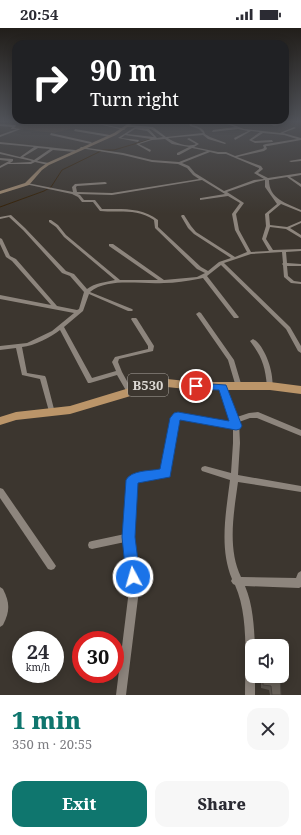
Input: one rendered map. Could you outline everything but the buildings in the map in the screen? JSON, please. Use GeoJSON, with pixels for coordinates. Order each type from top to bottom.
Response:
{"type":"FeatureCollection","features":[{"type":"Feature","properties":{"kind":"main road"},"geometry":{"type":"LineString","coordinates":[[0,193],[26,184],[41,168],[73,152]]}},
{"type":"Feature","properties":{"kind":"main road","name":"B530"},"geometry":{"type":"LineString","coordinates":[[0,421],[16,416],[70,410],[130,392],[147,385],[167,384],[222,387],[270,386],[301,390]]}},
{"type":"Feature","properties":{"kind":"street"},"geometry":{"type":"LineString","coordinates":[[21,157],[29,152]]}},
{"type":"Feature","properties":{"kind":"street"},"geometry":{"type":"LineString","coordinates":[[8,163],[16,165],[25,162],[31,163],[46,152]]}},
{"type":"Feature","properties":{"kind":"street"},"geometry":{"type":"LineString","coordinates":[[109,152],[152,161],[179,164],[188,167],[194,174],[242,203],[234,214],[237,230],[250,253]]}},
{"type":"Feature","properties":{"kind":"street"},"geometry":{"type":"LineString","coordinates":[[178,154],[182,152]]}},
{"type":"Feature","properties":{"kind":"street"},"geometry":{"type":"LineString","coordinates":[[179,164],[207,152]]}},
{"type":"Feature","properties":{"kind":"street"},"geometry":{"type":"LineString","coordinates":[[215,152],[236,156],[260,167],[261,169],[256,173],[267,179]]}},
{"type":"Feature","properties":{"kind":"street"},"geometry":{"type":"LineString","coordinates":[[236,156],[254,152]]}},
{"type":"Feature","properties":{"kind":"street"},"geometry":{"type":"LineString","coordinates":[[0,153],[48,164]]}},
{"type":"Feature","properties":{"kind":"street"},"geometry":{"type":"LineString","coordinates":[[0,159],[12,160],[0,167]]}},
{"type":"Feature","properties":{"kind":"street"},"geometry":{"type":"LineString","coordinates":[[291,161],[301,160]]}},
{"type":"Feature","properties":{"kind":"street"},"geometry":{"type":"LineString","coordinates":[[224,192],[255,181],[301,174]]}},
{"type":"Feature","properties":{"kind":"street"},"geometry":{"type":"LineString","coordinates":[[287,176],[301,186]]}},
{"type":"Feature","properties":{"kind":"street"},"geometry":{"type":"LineString","coordinates":[[26,184],[73,193],[112,194],[204,179]]}},
{"type":"Feature","properties":{"kind":"street"},"geometry":{"type":"LineString","coordinates":[[267,179],[267,187],[277,200],[301,211]]}},
{"type":"Feature","properties":{"kind":"street"},"geometry":{"type":"LineString","coordinates":[[73,193],[76,185],[105,183]]}},
{"type":"Feature","properties":{"kind":"street"},"geometry":{"type":"LineString","coordinates":[[73,193],[79,196],[83,201],[94,201],[101,210],[138,210],[152,216],[156,220],[156,226],[206,275],[236,317]]}},
{"type":"Feature","properties":{"kind":"street"},"geometry":{"type":"LineString","coordinates":[[201,199],[229,195]]}},
{"type":"Feature","properties":{"kind":"street"},"geometry":{"type":"LineString","coordinates":[[271,251],[264,239],[268,226],[267,214],[279,204],[277,200]]}},
{"type":"Feature","properties":{"kind":"street"},"geometry":{"type":"LineString","coordinates":[[0,218],[10,216],[20,224],[64,272],[72,275],[87,292],[130,310]]}},
{"type":"Feature","properties":{"kind":"street"},"geometry":{"type":"LineString","coordinates":[[183,216],[189,227],[195,233],[234,258]]}},
{"type":"Feature","properties":{"kind":"street"},"geometry":{"type":"LineString","coordinates":[[50,221],[57,226],[65,236],[119,282]]}},
{"type":"Feature","properties":{"kind":"street"},"geometry":{"type":"LineString","coordinates":[[287,228],[301,222]]}},
{"type":"Feature","properties":{"kind":"street"},"geometry":{"type":"LineString","coordinates":[[268,226],[287,228],[301,237]]}},
{"type":"Feature","properties":{"kind":"street"},"geometry":{"type":"LineString","coordinates":[[0,239],[8,257]]}},
{"type":"Feature","properties":{"kind":"street"},"geometry":{"type":"LineString","coordinates":[[111,245],[163,282]]}},
{"type":"Feature","properties":{"kind":"street"},"geometry":{"type":"LineString","coordinates":[[0,348],[28,345],[54,332],[78,312],[87,292],[92,288],[119,282],[163,282],[198,278],[206,275],[221,263],[250,253],[301,250]]}},
{"type":"Feature","properties":{"kind":"street"},"geometry":{"type":"LineString","coordinates":[[284,251],[286,277],[293,282],[301,283]]}},
{"type":"Feature","properties":{"kind":"street"},"geometry":{"type":"LineString","coordinates":[[293,251],[301,253]]}},
{"type":"Feature","properties":{"kind":"street"},"geometry":{"type":"LineString","coordinates":[[0,257],[8,257],[14,260],[56,308]]}},
{"type":"Feature","properties":{"kind":"street"},"geometry":{"type":"LineString","coordinates":[[221,263],[288,328],[301,352]]}},
{"type":"Feature","properties":{"kind":"street"},"geometry":{"type":"LineString","coordinates":[[284,264],[301,265]]}},
{"type":"Feature","properties":{"kind":"street"},"geometry":{"type":"LineString","coordinates":[[0,298],[78,312]]}},
{"type":"Feature","properties":{"kind":"street"},"geometry":{"type":"LineString","coordinates":[[199,314],[231,360],[239,387]]}},
{"type":"Feature","properties":{"kind":"street"},"geometry":{"type":"LineString","coordinates":[[130,392],[115,362],[117,358],[151,350],[151,346],[134,319]]}},
{"type":"Feature","properties":{"kind":"street"},"geometry":{"type":"LineString","coordinates":[[61,326],[90,381],[119,372]]}},
{"type":"Feature","properties":{"kind":"street"},"geometry":{"type":"LineString","coordinates":[[253,341],[258,347],[268,366],[270,386]]}},
{"type":"Feature","properties":{"kind":"street"},"geometry":{"type":"LineString","coordinates":[[19,346],[24,374],[30,377],[39,376],[43,378],[52,413]]}},
{"type":"Feature","properties":{"kind":"street"},"geometry":{"type":"LineString","coordinates":[[222,387],[236,424],[235,478],[228,538],[230,560],[236,580],[244,597],[250,638],[250,695]]}},
{"type":"Feature","properties":{"kind":"street"},"geometry":{"type":"LineString","coordinates":[[122,695],[134,590],[129,537],[132,480],[134,478],[165,473],[175,418],[178,416],[236,424],[248,416],[258,415],[301,433]]}},
{"type":"Feature","properties":{"kind":"street"},"geometry":{"type":"LineString","coordinates":[[206,469],[235,478],[301,489]]}},
{"type":"Feature","properties":{"kind":"street"},"geometry":{"type":"LineString","coordinates":[[0,491],[51,566]]}},
{"type":"Feature","properties":{"kind":"street"},"geometry":{"type":"LineString","coordinates":[[92,545],[129,537]]}},
{"type":"Feature","properties":{"kind":"street"},"geometry":{"type":"LineString","coordinates":[[236,580],[299,583],[301,576]]}},
{"type":"Feature","properties":{"kind":"street"},"geometry":{"type":"LineString","coordinates":[[0,592],[3,598],[5,611],[0,622]]}},
{"type":"Feature","properties":{"kind":"waterway"},"geometry":{"type":"LineString","coordinates":[[0,207],[44,191],[51,187],[62,170],[99,152]]}},
{"type":"Feature","properties":{"kind":"route"},"geometry":{"type":"LineString","coordinates":[[133,577],[129,537],[132,480],[134,478],[165,473],[175,418],[178,416],[236,426],[222,387],[196,386]]}}]}
